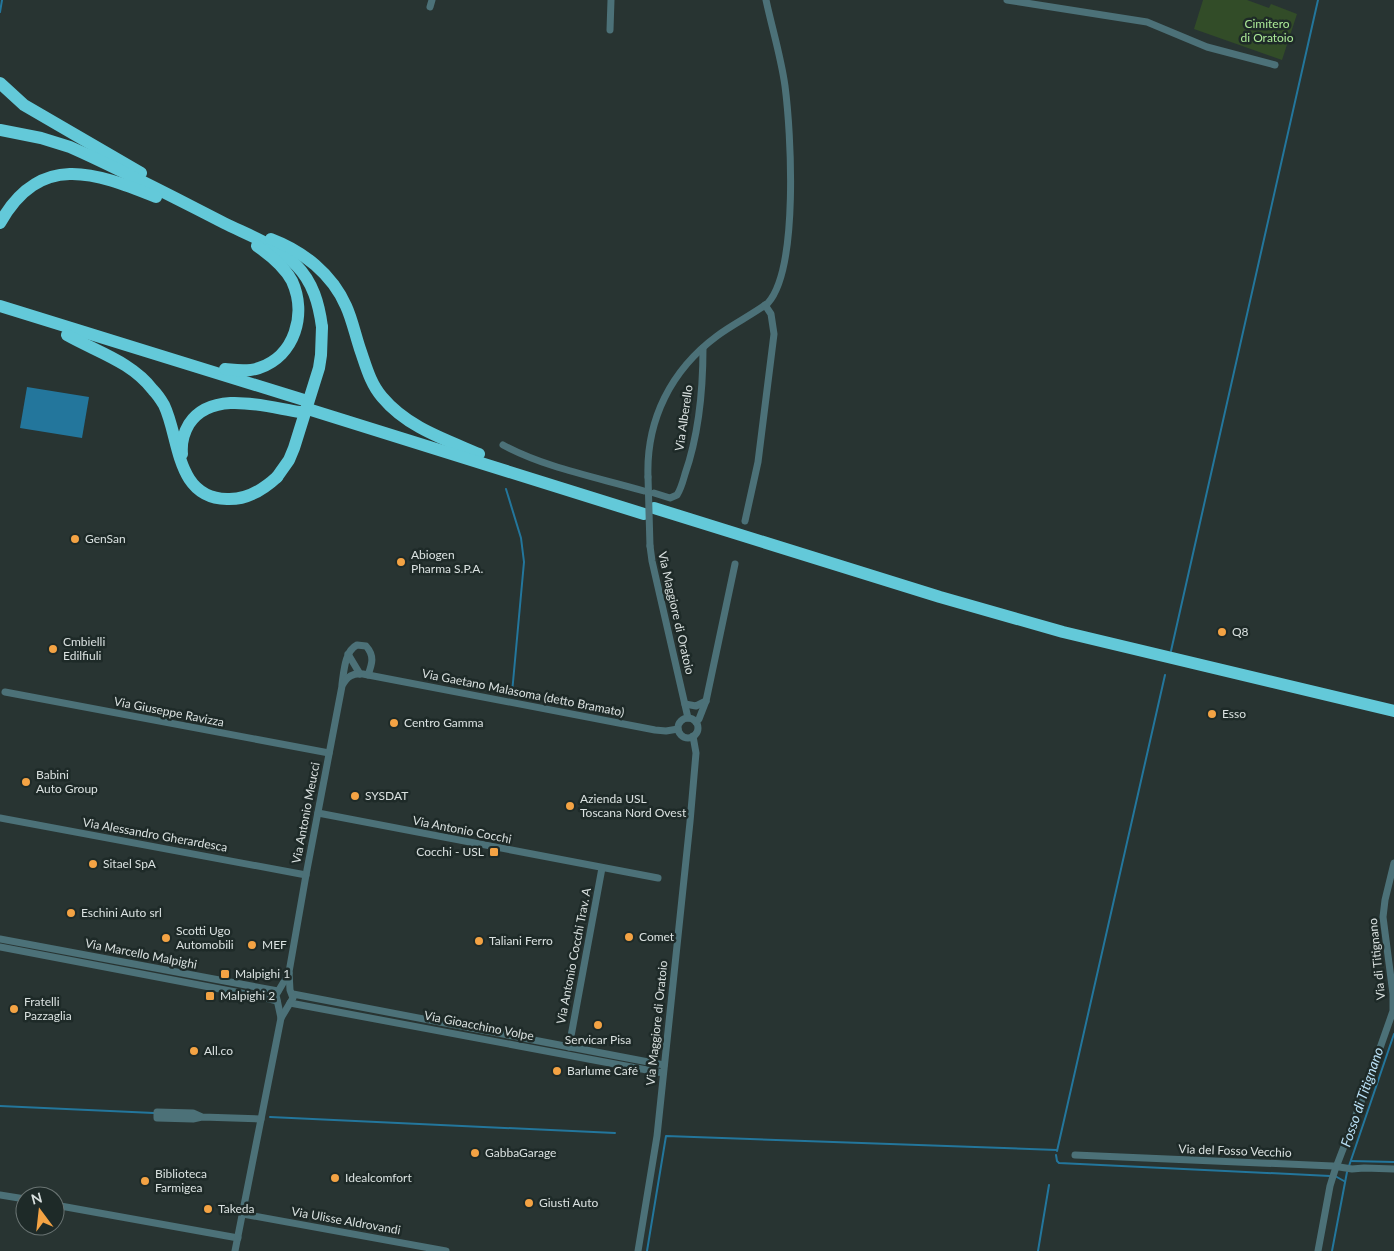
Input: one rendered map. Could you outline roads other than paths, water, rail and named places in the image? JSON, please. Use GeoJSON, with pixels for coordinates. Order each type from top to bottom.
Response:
{"type":"FeatureCollection","features":[{"type":"Feature","properties":{"kind":"highway"},"geometry":{"type":"LineString","coordinates":[[0,83],[24,105],[176,192],[200,210]]}},
{"type":"Feature","properties":{"kind":"highway"},"geometry":{"type":"LineString","coordinates":[[0,130],[49,140],[70,147],[200,210],[277,250],[296,264],[309,281],[313,290],[322,327],[319,368],[290,460],[278,477],[249,496],[224,499],[214,497],[199,489],[185,471],[176,448],[164,405],[151,386],[138,373],[124,364],[60,330]]}},
{"type":"Feature","properties":{"kind":"highway"},"geometry":{"type":"LineString","coordinates":[[0,223],[13,202],[28,188],[46,179],[66,174],[95,176],[200,210]]}},
{"type":"Feature","properties":{"kind":"highway"},"geometry":{"type":"LineString","coordinates":[[0,314],[188,363],[241,371],[260,368],[269,364],[283,353],[292,339],[298,322],[299,305],[291,280],[285,271],[271,256],[228,225]]}},
{"type":"Feature","properties":{"kind":"highway"},"geometry":{"type":"LineString","coordinates":[[228,225],[249,230],[291,247],[314,263],[341,297],[371,379],[388,403],[399,414],[418,427],[479,454]]}},
{"type":"Feature","properties":{"kind":"highway"},"geometry":{"type":"LineString","coordinates":[[0,306],[60,330],[306,407],[479,454],[937,605],[1097,649],[1394,719]]}},
{"type":"Feature","properties":{"kind":"highway"},"geometry":{"type":"LineString","coordinates":[[188,363],[329,416],[930,594],[1063,632],[1394,711]]}},
{"type":"Feature","properties":{"kind":"highway"},"geometry":{"type":"LineString","coordinates":[[185,471],[182,445],[185,431],[196,417],[210,407],[228,404],[306,407]]}},
{"type":"Feature","properties":{"kind":"street"},"geometry":{"type":"LineString","coordinates":[[610,30],[611,0]]}},
{"type":"Feature","properties":{"kind":"street","name":"Via Maggiore di Oratoio"},"geometry":{"type":"LineString","coordinates":[[688,718],[652,562],[648,477],[650,440],[660,408],[677,377],[703,348],[717,336],[765,305],[774,296],[782,277],[791,200],[790,152],[785,87],[766,0]]}},
{"type":"Feature","properties":{"kind":"street"},"geometry":{"type":"LineString","coordinates":[[1007,0],[1147,22],[1207,46],[1274,65]]}},
{"type":"Feature","properties":{"kind":"street"},"geometry":{"type":"LineString","coordinates":[[745,521],[758,462],[774,334],[771,314],[765,305]]}},
{"type":"Feature","properties":{"kind":"street","name":"Via Alberello"},"geometry":{"type":"LineString","coordinates":[[654,493],[670,498],[677,495],[686,470],[693,449],[696,431],[703,368],[703,348]]}},
{"type":"Feature","properties":{"kind":"street"},"geometry":{"type":"LineString","coordinates":[[502,445],[520,454],[590,477],[644,491]]}},
{"type":"Feature","properties":{"kind":"street","name":"Via Maggiore di Oratoio"},"geometry":{"type":"LineString","coordinates":[[638,1251],[656,1142],[690,822],[696,753],[693,736],[698,728],[696,722],[706,701],[734,564]]}},
{"type":"Feature","properties":{"kind":"street"},"geometry":{"type":"LineString","coordinates":[[358,644],[364,644],[372,658],[364,674],[348,654],[358,644]]}},
{"type":"Feature","properties":{"kind":"street","name":"Via Antonio Meucci"},"geometry":{"type":"LineString","coordinates":[[235,1251],[280,1018],[289,1004],[292,992],[289,972],[348,654]]}},
{"type":"Feature","properties":{"kind":"street"},"geometry":{"type":"LineString","coordinates":[[342,686],[349,676],[364,674]]}},
{"type":"Feature","properties":{"kind":"street","name":"Via Gaetano Malasoma (detto Bramato)"},"geometry":{"type":"LineString","coordinates":[[364,674],[655,730],[678,729]]}},
{"type":"Feature","properties":{"kind":"street","name":"Via Giuseppe Ravizza"},"geometry":{"type":"LineString","coordinates":[[5,692],[329,753]]}},
{"type":"Feature","properties":{"kind":"street"},"geometry":{"type":"LineString","coordinates":[[685,704],[696,706],[706,701]]}},
{"type":"Feature","properties":{"kind":"street"},"geometry":{"type":"LineString","coordinates":[[693,736],[684,737],[678,729],[682,721],[688,718],[696,722]]}},
{"type":"Feature","properties":{"kind":"street","name":"Via Antonio Cocchi"},"geometry":{"type":"LineString","coordinates":[[318,813],[658,878]]}},
{"type":"Feature","properties":{"kind":"street","name":"Via Alessandro Gherardesca"},"geometry":{"type":"LineString","coordinates":[[0,818],[306,874]]}},
{"type":"Feature","properties":{"kind":"street","name":"Via di Titignano"},"geometry":{"type":"LineString","coordinates":[[1318,1251],[1332,1180],[1338,1168],[1393,1011],[1393,994],[1383,917],[1394,863]]}},
{"type":"Feature","properties":{"kind":"street","name":"Via Antonio Cocchi Trav. A"},"geometry":{"type":"LineString","coordinates":[[569,1047],[602,868]]}},
{"type":"Feature","properties":{"kind":"street","name":"Via Marcello Malpighi"},"geometry":{"type":"LineString","coordinates":[[0,939],[279,990]]}},
{"type":"Feature","properties":{"kind":"street","name":"Via Marcello Malpighi"},"geometry":{"type":"LineString","coordinates":[[0,947],[244,993],[277,1002]]}},
{"type":"Feature","properties":{"kind":"street","name":"Via Antonio Meucci"},"geometry":{"type":"LineString","coordinates":[[280,1018],[276,995],[289,972]]}},
{"type":"Feature","properties":{"kind":"street"},"geometry":{"type":"LineString","coordinates":[[279,990],[286,988],[292,992]]}},
{"type":"Feature","properties":{"kind":"street","name":"Via Gioacchino Volpe"},"geometry":{"type":"LineString","coordinates":[[292,992],[664,1065]]}},
{"type":"Feature","properties":{"kind":"street"},"geometry":{"type":"LineString","coordinates":[[277,1002],[282,1006],[289,1004]]}},
{"type":"Feature","properties":{"kind":"street","name":"Via Gioacchino Volpe"},"geometry":{"type":"LineString","coordinates":[[289,1004],[663,1073]]}},
{"type":"Feature","properties":{"kind":"street"},"geometry":{"type":"LineString","coordinates":[[202,1117],[193,1113],[157,1112],[157,1118],[260,1119]]}},
{"type":"Feature","properties":{"kind":"street","name":"Via del Fosso Vecchio"},"geometry":{"type":"LineString","coordinates":[[1075,1156],[1352,1169],[1394,1169]]}},
{"type":"Feature","properties":{"kind":"street"},"geometry":{"type":"LineString","coordinates":[[0,1195],[15,1197]]}},
{"type":"Feature","properties":{"kind":"street"},"geometry":{"type":"LineString","coordinates":[[65,1207],[238,1238]]}},
{"type":"Feature","properties":{"kind":"street","name":"Via Ulisse Aldrovandi"},"geometry":{"type":"LineString","coordinates":[[243,1214],[446,1251]]}},
{"type":"Feature","properties":{"kind":"water"},"geometry":{"type":"Polygon","coordinates":[[[27,387],[89,397],[82,438],[20,428],[27,387]]]}},
{"type":"Feature","properties":{"kind":"waterway"},"geometry":{"type":"LineString","coordinates":[[0,12],[2,0]]}},
{"type":"Feature","properties":{"kind":"waterway"},"geometry":{"type":"LineString","coordinates":[[1171,651],[1318,0]]}},
{"type":"Feature","properties":{"kind":"waterway"},"geometry":{"type":"LineString","coordinates":[[506,489],[521,538],[524,562],[512,693]]}},
{"type":"Feature","properties":{"kind":"waterway"},"geometry":{"type":"LineString","coordinates":[[1057,1151],[1165,675]]}},
{"type":"Feature","properties":{"kind":"waterway","name":"Fosso di Titignano"},"geometry":{"type":"LineString","coordinates":[[1349,1166],[1394,1034]]}},
{"type":"Feature","properties":{"kind":"waterway"},"geometry":{"type":"LineString","coordinates":[[0,1106],[154,1113]]}},
{"type":"Feature","properties":{"kind":"waterway"},"geometry":{"type":"LineString","coordinates":[[270,1117],[615,1133]]}},
{"type":"Feature","properties":{"kind":"waterway"},"geometry":{"type":"LineString","coordinates":[[647,1251],[666,1136],[1057,1150]]}},
{"type":"Feature","properties":{"kind":"waterway"},"geometry":{"type":"LineString","coordinates":[[1056,1155],[1059,1163],[1330,1176]]}},
{"type":"Feature","properties":{"kind":"waterway"},"geometry":{"type":"LineString","coordinates":[[1351,1161],[1394,1162]]}},
{"type":"Feature","properties":{"kind":"waterway","name":"Fosso di Titignano"},"geometry":{"type":"LineString","coordinates":[[1332,1251],[1347,1172]]}},
{"type":"Feature","properties":{"kind":"waterway"},"geometry":{"type":"LineString","coordinates":[[1335,1176],[1344,1181]]}},
{"type":"Feature","properties":{"kind":"waterway"},"geometry":{"type":"LineString","coordinates":[[1038,1251],[1049,1185]]}},
{"type":"Feature","properties":{"kind":"place","name":"GenSan"},"geometry":{"type":"Point","coordinates":[75,539]}},
{"type":"Feature","properties":{"kind":"place","name":"Abiogen Pharma S.P.A."},"geometry":{"type":"Point","coordinates":[401,562]}},
{"type":"Feature","properties":{"kind":"place","name":"Q8"},"geometry":{"type":"Point","coordinates":[1222,632]}},
{"type":"Feature","properties":{"kind":"place","name":"Cmbielli Edilfiuli"},"geometry":{"type":"Point","coordinates":[53,649]}},
{"type":"Feature","properties":{"kind":"place","name":"Esso"},"geometry":{"type":"Point","coordinates":[1212,714]}},
{"type":"Feature","properties":{"kind":"place","name":"Centro Gamma"},"geometry":{"type":"Point","coordinates":[394,723]}},
{"type":"Feature","properties":{"kind":"place","name":"Babini Auto Group"},"geometry":{"type":"Point","coordinates":[26,782]}},
{"type":"Feature","properties":{"kind":"place","name":"SYSDAT"},"geometry":{"type":"Point","coordinates":[355,796]}},
{"type":"Feature","properties":{"kind":"place","name":"Azienda USL Toscana Nord Ovest"},"geometry":{"type":"Point","coordinates":[570,806]}},
{"type":"Feature","properties":{"kind":"place","name":"Cocchi - USL"},"geometry":{"type":"Point","coordinates":[494,852]}},
{"type":"Feature","properties":{"kind":"place","name":"Sitael SpA"},"geometry":{"type":"Point","coordinates":[93,864]}},
{"type":"Feature","properties":{"kind":"place","name":"Eschini Auto srl"},"geometry":{"type":"Point","coordinates":[71,913]}},
{"type":"Feature","properties":{"kind":"place","name":"Comet"},"geometry":{"type":"Point","coordinates":[629,937]}},
{"type":"Feature","properties":{"kind":"place","name":"Scotti Ugo Automobili"},"geometry":{"type":"Point","coordinates":[166,938]}},
{"type":"Feature","properties":{"kind":"place","name":"Taliani Ferro"},"geometry":{"type":"Point","coordinates":[479,941]}},
{"type":"Feature","properties":{"kind":"place","name":"MEF"},"geometry":{"type":"Point","coordinates":[252,945]}},
{"type":"Feature","properties":{"kind":"place","name":"Malpighi 1"},"geometry":{"type":"Point","coordinates":[225,974]}},
{"type":"Feature","properties":{"kind":"place","name":"Malpighi 2"},"geometry":{"type":"Point","coordinates":[210,996]}},
{"type":"Feature","properties":{"kind":"place","name":"Fratelli Pazzaglia"},"geometry":{"type":"Point","coordinates":[14,1009]}},
{"type":"Feature","properties":{"kind":"place","name":"Servicar Pisa"},"geometry":{"type":"Point","coordinates":[598,1025]}},
{"type":"Feature","properties":{"kind":"place","name":"All.co"},"geometry":{"type":"Point","coordinates":[194,1051]}},
{"type":"Feature","properties":{"kind":"place","name":"Barlume Café"},"geometry":{"type":"Point","coordinates":[557,1071]}},
{"type":"Feature","properties":{"kind":"place","name":"GabbaGarage"},"geometry":{"type":"Point","coordinates":[475,1153]}},
{"type":"Feature","properties":{"kind":"place","name":"Idealcomfort"},"geometry":{"type":"Point","coordinates":[335,1178]}},
{"type":"Feature","properties":{"kind":"place","name":"Biblioteca Farmigea"},"geometry":{"type":"Point","coordinates":[145,1181]}},
{"type":"Feature","properties":{"kind":"place","name":"Giusti Auto"},"geometry":{"type":"Point","coordinates":[529,1203]}},
{"type":"Feature","properties":{"kind":"place","name":"Takeda"},"geometry":{"type":"Point","coordinates":[208,1209]}},
{"type":"Feature","properties":{"kind":"park label","name":"Cimitero di Oratoio"},"geometry":{"type":"Point","coordinates":[1267,31]}}]}
